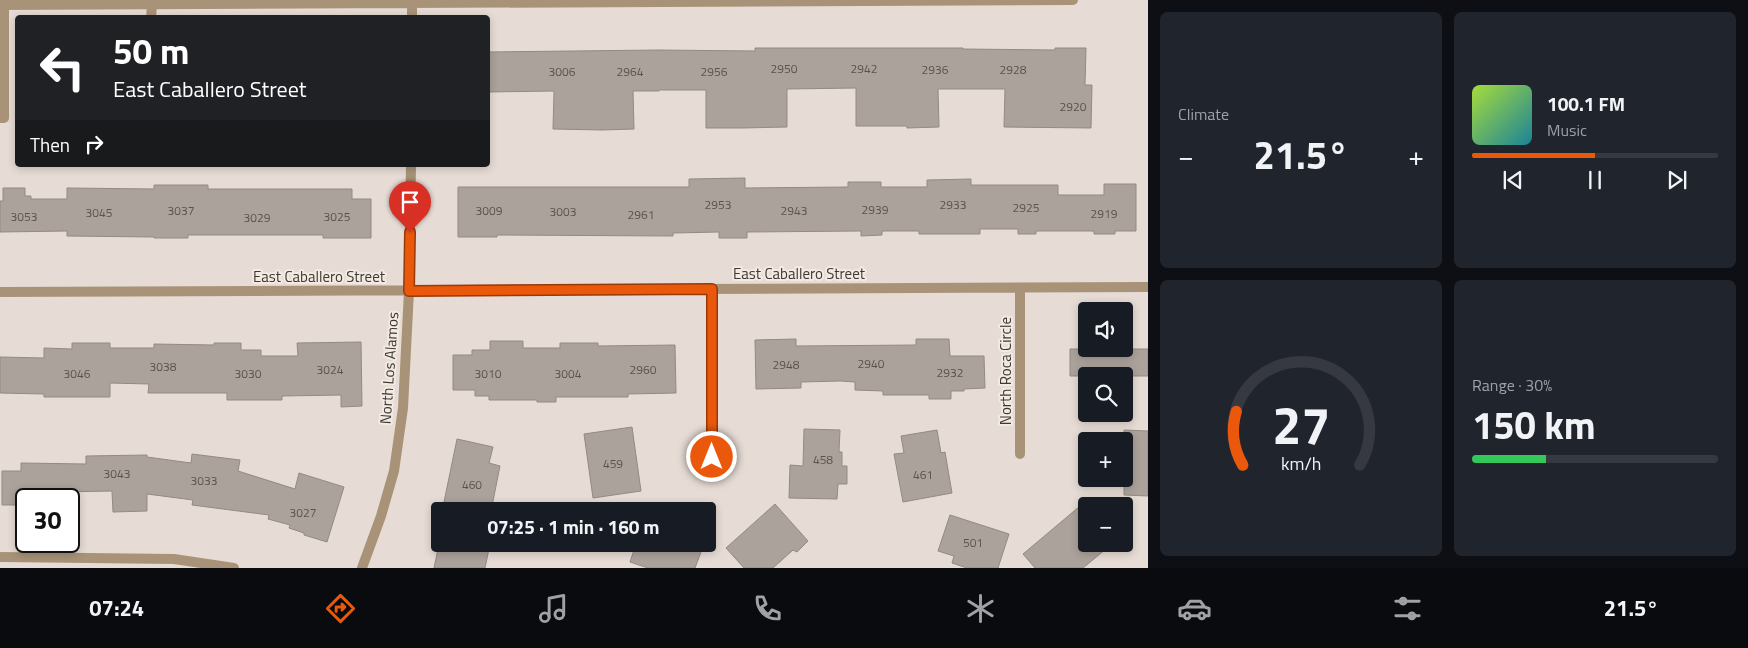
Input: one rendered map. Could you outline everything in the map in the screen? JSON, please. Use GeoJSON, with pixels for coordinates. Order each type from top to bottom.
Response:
{"type":"FeatureCollection","features":[{"type":"Feature","properties":{"kind":"street"},"geometry":{"type":"LineString","coordinates":[[0,118],[4,118],[2,5],[1072,0]]}},
{"type":"Feature","properties":{"kind":"street"},"geometry":{"type":"LineString","coordinates":[[412,2],[412,15]]}},
{"type":"Feature","properties":{"kind":"street"},"geometry":{"type":"LineString","coordinates":[[151,15],[152,4]]}},
{"type":"Feature","properties":{"kind":"street","name":"North Los Alamos"},"geometry":{"type":"LineString","coordinates":[[362,568],[381,516],[394,470],[403,408],[409,291],[411,167]]}},
{"type":"Feature","properties":{"kind":"street","name":"East Caballero Street"},"geometry":{"type":"LineString","coordinates":[[0,292],[1148,287]]}},
{"type":"Feature","properties":{"kind":"street","name":"North Roca Circle"},"geometry":{"type":"LineString","coordinates":[[1020,288],[1020,454]]}},
{"type":"Feature","properties":{"kind":"street"},"geometry":{"type":"LineString","coordinates":[[712,289],[712,457]]}},
{"type":"Feature","properties":{"kind":"street"},"geometry":{"type":"LineString","coordinates":[[0,556],[174,559],[234,568]]}},
{"type":"Feature","properties":{"kind":"building"},"geometry":{"type":"Polygon","coordinates":[[[755,48],[1055,50],[1055,48],[1086,48],[1085,85],[1092,85],[1091,128],[1004,127],[1005,89],[938,89],[939,127],[907,128],[907,126],[856,126],[856,88],[787,89],[787,127],[742,128],[706,128],[706,90],[633,91],[634,129],[602,130],[553,129],[554,91],[490,92],[490,52],[755,51],[755,48]]]}},
{"type":"Feature","properties":{"kind":"building"},"geometry":{"type":"Polygon","coordinates":[[[745,178],[745,188],[848,187],[848,182],[881,182],[881,187],[927,187],[927,180],[971,179],[971,185],[1058,185],[1058,195],[1104,195],[1104,184],[1136,184],[1136,231],[1094,234],[1094,231],[1036,231],[1036,234],[1018,234],[1018,229],[980,229],[980,234],[919,234],[919,231],[882,231],[882,235],[861,236],[861,231],[747,232],[747,238],[719,238],[719,232],[673,233],[673,236],[497,235],[497,237],[458,237],[458,187],[689,187],[689,179],[745,178]]]}},
{"type":"Feature","properties":{"kind":"building"},"geometry":{"type":"Polygon","coordinates":[[[154,185],[208,185],[208,189],[352,189],[352,199],[371,199],[371,238],[323,238],[323,235],[188,235],[188,238],[154,238],[67,236],[67,231],[0,232],[0,201],[3,201],[3,188],[25,188],[25,196],[31,196],[31,199],[67,199],[67,188],[154,189],[154,185]]]}},
{"type":"Feature","properties":{"kind":"building"},"geometry":{"type":"Polygon","coordinates":[[[796,339],[796,346],[916,345],[916,339],[949,339],[950,356],[984,356],[985,388],[951,391],[951,399],[929,399],[929,395],[883,395],[883,391],[855,390],[855,382],[841,381],[801,382],[801,388],[756,389],[755,340],[796,339]]]}},
{"type":"Feature","properties":{"kind":"building"},"geometry":{"type":"Polygon","coordinates":[[[490,341],[523,341],[523,348],[560,348],[560,343],[598,343],[598,346],[675,345],[676,393],[628,394],[628,397],[556,397],[556,402],[537,402],[537,400],[489,400],[489,396],[475,396],[475,390],[453,390],[453,355],[472,355],[472,350],[490,350],[490,341]]]}},
{"type":"Feature","properties":{"kind":"building"},"geometry":{"type":"Polygon","coordinates":[[[361,342],[362,406],[341,407],[341,395],[282,396],[282,400],[227,400],[227,393],[148,393],[149,384],[110,383],[110,397],[44,397],[44,394],[0,393],[0,357],[44,358],[44,348],[72,349],[72,343],[110,343],[110,348],[154,348],[154,344],[214,345],[214,343],[241,343],[241,350],[261,350],[261,356],[298,356],[297,343],[361,342]]]}},
{"type":"Feature","properties":{"kind":"building"},"geometry":{"type":"Polygon","coordinates":[[[1070,349],[1078,349],[1078,357],[1133,357],[1133,349],[1148,349],[1148,376],[1133,376],[1133,367],[1078,367],[1078,376],[1070,376],[1070,349]]]}},
{"type":"Feature","properties":{"kind":"building"},"geometry":{"type":"Polygon","coordinates":[[[632,427],[641,491],[593,498],[584,434],[632,427]]]}},
{"type":"Feature","properties":{"kind":"building"},"geometry":{"type":"Polygon","coordinates":[[[804,429],[840,430],[839,452],[842,452],[842,466],[847,466],[847,484],[838,484],[837,499],[789,498],[790,465],[803,466],[804,429]]]}},
{"type":"Feature","properties":{"kind":"building"},"geometry":{"type":"Polygon","coordinates":[[[937,430],[941,453],[945,452],[952,493],[903,502],[894,454],[904,453],[901,436],[937,430]]]}},
{"type":"Feature","properties":{"kind":"building"},"geometry":{"type":"Polygon","coordinates":[[[1124,430],[1148,431],[1148,496],[1124,495],[1124,487],[1133,487],[1133,432],[1124,432],[1124,430]]]}},
{"type":"Feature","properties":{"kind":"building"},"geometry":{"type":"Polygon","coordinates":[[[457,439],[493,447],[489,463],[500,466],[493,502],[444,502],[457,439]]]}},
{"type":"Feature","properties":{"kind":"building"},"geometry":{"type":"Polygon","coordinates":[[[192,454],[240,460],[238,471],[295,489],[299,473],[344,487],[327,542],[304,535],[304,533],[289,528],[290,525],[268,519],[269,515],[192,505],[193,500],[147,494],[147,511],[113,512],[112,491],[80,492],[80,488],[15,488],[15,505],[2,505],[2,471],[21,471],[21,463],[86,464],[86,456],[147,455],[147,457],[191,463],[192,454]]]}},
{"type":"Feature","properties":{"kind":"building"},"geometry":{"type":"Polygon","coordinates":[[[775,504],[808,541],[797,552],[793,550],[773,568],[744,568],[726,548],[775,504]]]}},
{"type":"Feature","properties":{"kind":"building"},"geometry":{"type":"Polygon","coordinates":[[[1078,508],[1078,552],[1102,552],[1083,568],[1035,568],[1023,554],[1078,508]]]}},
{"type":"Feature","properties":{"kind":"building"},"geometry":{"type":"Polygon","coordinates":[[[950,515],[1009,534],[998,568],[967,568],[952,563],[954,556],[938,551],[950,515]]]}},
{"type":"Feature","properties":{"kind":"building"},"geometry":{"type":"Polygon","coordinates":[[[437,552],[488,552],[485,568],[434,568],[437,552]]]}},
{"type":"Feature","properties":{"kind":"building"},"geometry":{"type":"Polygon","coordinates":[[[633,552],[701,552],[695,568],[648,568],[630,562],[633,552]]]}},
{"type":"Feature","properties":{"kind":"route"},"geometry":{"type":"LineString","coordinates":[[410,232],[409,291],[712,289],[712,457]]}}]}
